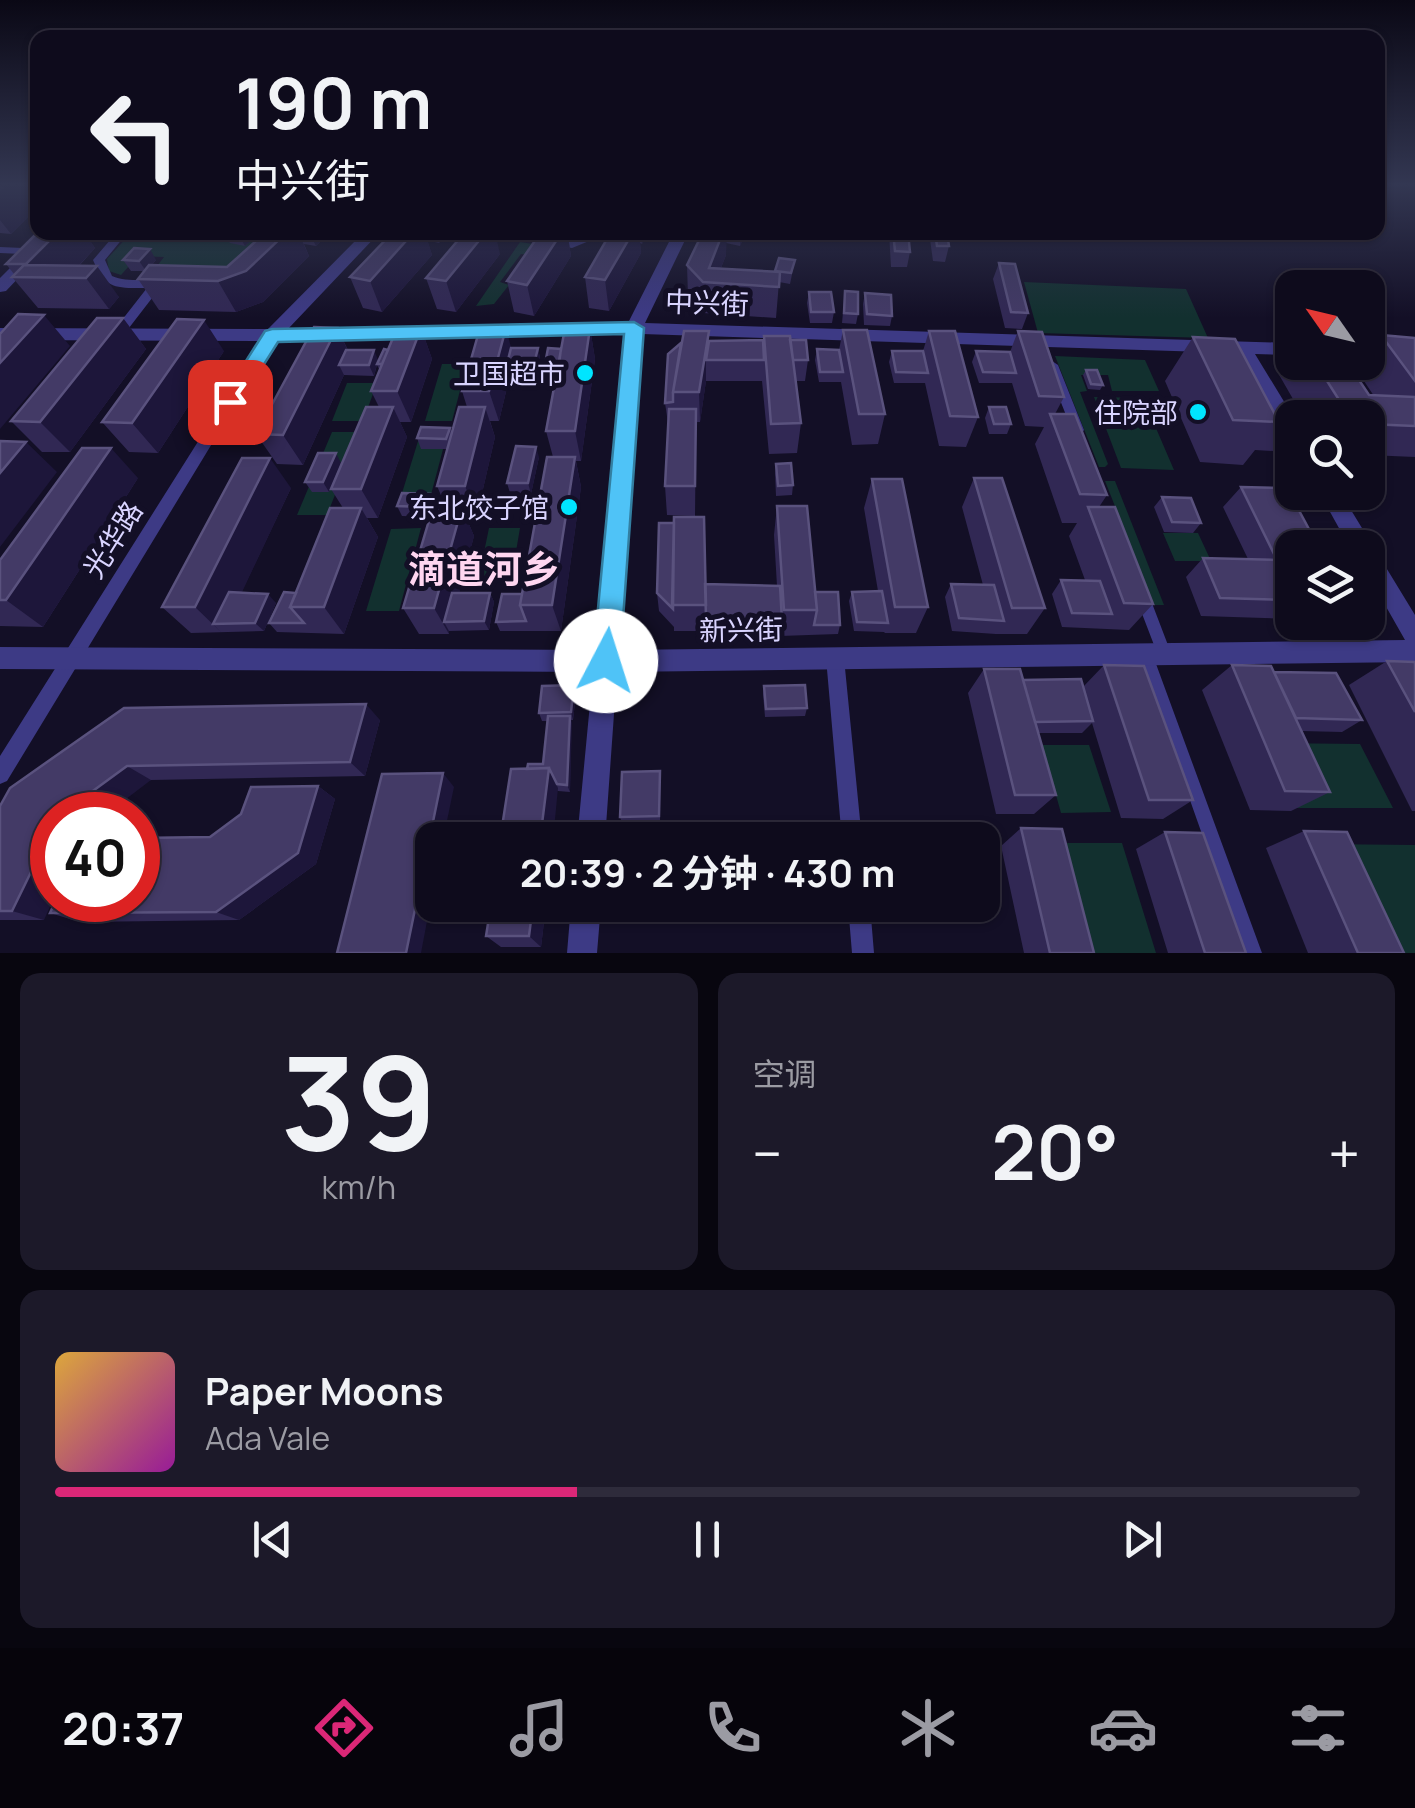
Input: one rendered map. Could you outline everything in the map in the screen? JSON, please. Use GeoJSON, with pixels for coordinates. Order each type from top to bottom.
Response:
{"type":"FeatureCollection","features":[{"type":"Feature","properties":{"kind":"street"},"geometry":{"type":"LineString","coordinates":[[0,273],[34,240]]}},
{"type":"Feature","properties":{"kind":"street"},"geometry":{"type":"LineString","coordinates":[[0,287],[47,240]]}},
{"type":"Feature","properties":{"kind":"street"},"geometry":{"type":"LineString","coordinates":[[115,240],[102,256],[100,268],[107,278],[120,284],[172,286]]}},
{"type":"Feature","properties":{"kind":"street"},"geometry":{"type":"LineString","coordinates":[[272,335],[365,240]]}},
{"type":"Feature","properties":{"kind":"street"},"geometry":{"type":"LineString","coordinates":[[542,240],[572,245],[585,240]]}},
{"type":"Feature","properties":{"kind":"street"},"geometry":{"type":"LineString","coordinates":[[593,822],[634,328],[678,240]]}},
{"type":"Feature","properties":{"kind":"street"},"geometry":{"type":"LineString","coordinates":[[0,250],[23,250]]}},
{"type":"Feature","properties":{"kind":"street"},"geometry":{"type":"LineString","coordinates":[[118,334],[156,285]]}},
{"type":"Feature","properties":{"kind":"street","name":"中兴街"},"geometry":{"type":"LineString","coordinates":[[0,334],[272,335],[634,328],[1275,349]]}},
{"type":"Feature","properties":{"kind":"street","name":"光华路"},"geometry":{"type":"LineString","coordinates":[[0,774],[272,335]]}},
{"type":"Feature","properties":{"kind":"street"},"geometry":{"type":"LineString","coordinates":[[1042,339],[1082,440]]}},
{"type":"Feature","properties":{"kind":"street"},"geometry":{"type":"LineString","coordinates":[[1243,348],[1275,402]]}},
{"type":"Feature","properties":{"kind":"street"},"geometry":{"type":"LineString","coordinates":[[1136,581],[1154,653],[1253,953]]}},
{"type":"Feature","properties":{"kind":"street"},"geometry":{"type":"LineString","coordinates":[[1385,585],[1415,636]]}},
{"type":"Feature","properties":{"kind":"street","name":"新兴街"},"geometry":{"type":"LineString","coordinates":[[0,658],[606,661],[1415,651]]}},
{"type":"Feature","properties":{"kind":"street"},"geometry":{"type":"LineString","coordinates":[[835,658],[850,822]]}},
{"type":"Feature","properties":{"kind":"street"},"geometry":{"type":"LineString","coordinates":[[582,953],[585,922]]}},
{"type":"Feature","properties":{"kind":"street"},"geometry":{"type":"LineString","coordinates":[[860,922],[863,953]]}},
{"type":"Feature","properties":{"kind":"green space"},"geometry":{"type":"Polygon","coordinates":[[[125,240],[281,240],[251,267],[148,278],[164,257],[138,256],[121,275],[109,271],[107,259],[125,240]]]}},
{"type":"Feature","properties":{"kind":"green space"},"geometry":{"type":"Polygon","coordinates":[[[520,242],[533,244],[529,255],[521,254],[500,282],[509,285],[494,304],[476,306],[520,242]]]}},
{"type":"Feature","properties":{"kind":"green space"},"geometry":{"type":"Polygon","coordinates":[[[1024,282],[1186,289],[1208,338],[1038,333],[1024,282]]]}},
{"type":"Feature","properties":{"kind":"green space"},"geometry":{"type":"Polygon","coordinates":[[[1055,356],[1145,360],[1159,391],[1112,391],[1108,375],[1081,375],[1087,391],[1080,392],[1108,464],[1105,467],[1099,467],[1055,356]]]}},
{"type":"Feature","properties":{"kind":"green space"},"geometry":{"type":"Polygon","coordinates":[[[442,364],[467,364],[452,421],[425,421],[442,364]]]}},
{"type":"Feature","properties":{"kind":"green space"},"geometry":{"type":"Polygon","coordinates":[[[347,383],[377,383],[363,421],[332,421],[347,383]]]}},
{"type":"Feature","properties":{"kind":"green space"},"geometry":{"type":"Polygon","coordinates":[[[1094,397],[1143,398],[1174,470],[1121,468],[1094,397]]]}},
{"type":"Feature","properties":{"kind":"green space"},"geometry":{"type":"Polygon","coordinates":[[[332,432],[360,432],[327,515],[297,515],[332,432]]]}},
{"type":"Feature","properties":{"kind":"green space"},"geometry":{"type":"Polygon","coordinates":[[[419,438],[446,438],[428,506],[398,506],[419,438]]]}},
{"type":"Feature","properties":{"kind":"green space"},"geometry":{"type":"Polygon","coordinates":[[[1105,481],[1115,481],[1164,605],[1154,605],[1105,481]]]}},
{"type":"Feature","properties":{"kind":"green space"},"geometry":{"type":"Polygon","coordinates":[[[421,528],[399,611],[366,611],[391,529],[421,528]]]}},
{"type":"Feature","properties":{"kind":"green space"},"geometry":{"type":"Polygon","coordinates":[[[489,528],[520,528],[511,581],[478,581],[489,528]]]}},
{"type":"Feature","properties":{"kind":"green space"},"geometry":{"type":"Polygon","coordinates":[[[1163,533],[1198,533],[1211,561],[1175,561],[1163,533]]]}},
{"type":"Feature","properties":{"kind":"green space"},"geometry":{"type":"Polygon","coordinates":[[[1270,743],[1360,744],[1393,808],[1297,808],[1270,743]]]}},
{"type":"Feature","properties":{"kind":"green space"},"geometry":{"type":"Polygon","coordinates":[[[1042,745],[1089,745],[1111,812],[1061,813],[1042,745]]]}},
{"type":"Feature","properties":{"kind":"green space"},"geometry":{"type":"Polygon","coordinates":[[[1061,843],[1122,843],[1156,953],[1090,953],[1061,843]]]}},
{"type":"Feature","properties":{"kind":"green space"},"geometry":{"type":"Polygon","coordinates":[[[1319,844],[1415,845],[1415,953],[1368,953],[1319,844]]]}},
{"type":"Feature","properties":{"kind":"building"},"geometry":{"type":"Polygon","coordinates":[[[30,240],[50,240],[26,264],[6,264],[30,240]]]}},
{"type":"Feature","properties":{"kind":"building"},"geometry":{"type":"Polygon","coordinates":[[[257,240],[279,240],[246,271],[218,281],[138,279],[149,265],[227,267],[257,240]]]}},
{"type":"Feature","properties":{"kind":"building"},"geometry":{"type":"Polygon","coordinates":[[[385,240],[407,240],[370,281],[350,277],[385,240]]]}},
{"type":"Feature","properties":{"kind":"building"},"geometry":{"type":"Polygon","coordinates":[[[458,240],[479,240],[446,281],[426,278],[458,240]]]}},
{"type":"Feature","properties":{"kind":"building"},"geometry":{"type":"Polygon","coordinates":[[[535,240],[557,240],[527,285],[507,281],[535,240]]]}},
{"type":"Feature","properties":{"kind":"building"},"geometry":{"type":"Polygon","coordinates":[[[606,240],[628,240],[605,280],[585,277],[606,240]]]}},
{"type":"Feature","properties":{"kind":"building"},"geometry":{"type":"Polygon","coordinates":[[[699,240],[720,240],[709,268],[780,272],[779,287],[703,282],[687,265],[699,240]]]}},
{"type":"Feature","properties":{"kind":"building"},"geometry":{"type":"Polygon","coordinates":[[[894,240],[909,240],[910,252],[895,251],[894,240]]]}},
{"type":"Feature","properties":{"kind":"building"},"geometry":{"type":"Polygon","coordinates":[[[936,240],[948,240],[949,246],[937,246],[936,240]]]}},
{"type":"Feature","properties":{"kind":"building"},"geometry":{"type":"Polygon","coordinates":[[[134,248],[150,249],[139,261],[123,260],[134,248]]]}},
{"type":"Feature","properties":{"kind":"building"},"geometry":{"type":"Polygon","coordinates":[[[779,258],[795,260],[791,273],[775,271],[779,258]]]}},
{"type":"Feature","properties":{"kind":"building"},"geometry":{"type":"Polygon","coordinates":[[[999,263],[1015,264],[1028,313],[1011,312],[999,263]]]}},
{"type":"Feature","properties":{"kind":"building"},"geometry":{"type":"Polygon","coordinates":[[[24,265],[97,266],[86,278],[12,277],[24,265]]]}},
{"type":"Feature","properties":{"kind":"building"},"geometry":{"type":"Polygon","coordinates":[[[845,291],[858,292],[858,314],[844,313],[845,291]]]}},
{"type":"Feature","properties":{"kind":"building"},"geometry":{"type":"Polygon","coordinates":[[[809,292],[831,292],[834,312],[811,312],[809,292]]]}},
{"type":"Feature","properties":{"kind":"building"},"geometry":{"type":"Polygon","coordinates":[[[865,293],[891,295],[892,316],[867,314],[865,293]]]}},
{"type":"Feature","properties":{"kind":"building"},"geometry":{"type":"Polygon","coordinates":[[[18,314],[44,315],[0,363],[0,334],[18,314]]]}},
{"type":"Feature","properties":{"kind":"building"},"geometry":{"type":"Polygon","coordinates":[[[97,318],[123,318],[40,422],[11,421],[97,318]]]}},
{"type":"Feature","properties":{"kind":"building"},"geometry":{"type":"Polygon","coordinates":[[[177,319],[204,320],[132,423],[102,422],[177,319]]]}},
{"type":"Feature","properties":{"kind":"building"},"geometry":{"type":"Polygon","coordinates":[[[314,327],[337,328],[283,435],[256,434],[314,327]]]}},
{"type":"Feature","properties":{"kind":"building"},"geometry":{"type":"Polygon","coordinates":[[[397,328],[421,328],[397,391],[371,391],[397,328]]]}},
{"type":"Feature","properties":{"kind":"building"},"geometry":{"type":"Polygon","coordinates":[[[480,328],[506,328],[489,391],[462,391],[480,328]]]}},
{"type":"Feature","properties":{"kind":"building"},"geometry":{"type":"Polygon","coordinates":[[[565,328],[590,328],[575,431],[546,431],[565,328]]]}},
{"type":"Feature","properties":{"kind":"building"},"geometry":{"type":"Polygon","coordinates":[[[843,330],[867,330],[885,414],[859,414],[843,330]]]}},
{"type":"Feature","properties":{"kind":"building"},"geometry":{"type":"Polygon","coordinates":[[[684,331],[709,331],[699,392],[673,392],[684,331]]]}},
{"type":"Feature","properties":{"kind":"building"},"geometry":{"type":"Polygon","coordinates":[[[929,331],[955,331],[978,417],[950,416],[929,331]]]}},
{"type":"Feature","properties":{"kind":"building"},"geometry":{"type":"Polygon","coordinates":[[[1018,331],[1042,332],[1064,397],[1039,396],[1018,331]]]}},
{"type":"Feature","properties":{"kind":"building"},"geometry":{"type":"Polygon","coordinates":[[[1385,335],[1415,338],[1415,381],[1385,340],[1385,335]]]}},
{"type":"Feature","properties":{"kind":"building"},"geometry":{"type":"Polygon","coordinates":[[[764,336],[790,336],[801,423],[771,424],[764,336]]]}},
{"type":"Feature","properties":{"kind":"building"},"geometry":{"type":"Polygon","coordinates":[[[1193,337],[1235,339],[1275,414],[1275,422],[1233,420],[1193,337]]]}},
{"type":"Feature","properties":{"kind":"building"},"geometry":{"type":"Polygon","coordinates":[[[763,340],[764,360],[706,360],[709,341],[763,340]]]}},
{"type":"Feature","properties":{"kind":"building"},"geometry":{"type":"Polygon","coordinates":[[[790,340],[806,340],[808,360],[793,360],[790,340]]]}},
{"type":"Feature","properties":{"kind":"building"},"geometry":{"type":"Polygon","coordinates":[[[681,343],[673,402],[665,403],[668,354],[681,343]]]}},
{"type":"Feature","properties":{"kind":"building"},"geometry":{"type":"Polygon","coordinates":[[[511,348],[538,348],[534,364],[507,364],[511,348]]]}},
{"type":"Feature","properties":{"kind":"building"},"geometry":{"type":"Polygon","coordinates":[[[548,348],[561,349],[559,364],[545,364],[548,348]]]}},
{"type":"Feature","properties":{"kind":"building"},"geometry":{"type":"Polygon","coordinates":[[[384,349],[388,350],[382,364],[377,364],[384,349]]]}},
{"type":"Feature","properties":{"kind":"building"},"geometry":{"type":"Polygon","coordinates":[[[817,349],[839,350],[843,372],[820,372],[817,349]]]}},
{"type":"Feature","properties":{"kind":"building"},"geometry":{"type":"Polygon","coordinates":[[[346,350],[374,350],[369,365],[339,365],[346,350]]]}},
{"type":"Feature","properties":{"kind":"building"},"geometry":{"type":"Polygon","coordinates":[[[892,351],[923,351],[928,373],[896,372],[892,351]]]}},
{"type":"Feature","properties":{"kind":"building"},"geometry":{"type":"Polygon","coordinates":[[[976,351],[1010,352],[1016,373],[983,372],[976,351]]]}},
{"type":"Feature","properties":{"kind":"building"},"geometry":{"type":"Polygon","coordinates":[[[1086,370],[1097,370],[1103,385],[1091,384],[1086,370]]]}},
{"type":"Feature","properties":{"kind":"building"},"geometry":{"type":"Polygon","coordinates":[[[1326,380],[1359,380],[1369,395],[1415,397],[1415,426],[1385,425],[1385,400],[1339,400],[1326,380]]]}},
{"type":"Feature","properties":{"kind":"building"},"geometry":{"type":"Polygon","coordinates":[[[366,407],[393,407],[361,489],[331,489],[366,407]]]}},
{"type":"Feature","properties":{"kind":"building"},"geometry":{"type":"Polygon","coordinates":[[[459,407],[485,407],[465,486],[437,486],[459,407]]]}},
{"type":"Feature","properties":{"kind":"building"},"geometry":{"type":"Polygon","coordinates":[[[989,407],[1006,407],[1011,424],[994,424],[989,407]]]}},
{"type":"Feature","properties":{"kind":"building"},"geometry":{"type":"Polygon","coordinates":[[[669,409],[696,409],[695,486],[665,486],[669,409]]]}},
{"type":"Feature","properties":{"kind":"building"},"geometry":{"type":"Polygon","coordinates":[[[1050,414],[1075,414],[1107,495],[1080,494],[1050,414]]]}},
{"type":"Feature","properties":{"kind":"building"},"geometry":{"type":"Polygon","coordinates":[[[421,427],[450,428],[446,439],[417,438],[421,427]]]}},
{"type":"Feature","properties":{"kind":"building"},"geometry":{"type":"Polygon","coordinates":[[[0,441],[26,442],[0,473],[0,441]]]}},
{"type":"Feature","properties":{"kind":"building"},"geometry":{"type":"Polygon","coordinates":[[[516,446],[536,447],[528,483],[507,483],[516,446]]]}},
{"type":"Feature","properties":{"kind":"building"},"geometry":{"type":"Polygon","coordinates":[[[82,448],[111,448],[6,600],[0,600],[0,560],[82,448]]]}},
{"type":"Feature","properties":{"kind":"building"},"geometry":{"type":"Polygon","coordinates":[[[318,453],[336,453],[323,482],[305,482],[318,453]]]}},
{"type":"Feature","properties":{"kind":"building"},"geometry":{"type":"Polygon","coordinates":[[[547,457],[575,457],[552,605],[520,605],[547,457]]]}},
{"type":"Feature","properties":{"kind":"building"},"geometry":{"type":"Polygon","coordinates":[[[242,458],[270,458],[195,607],[162,607],[242,458]]]}},
{"type":"Feature","properties":{"kind":"building"},"geometry":{"type":"Polygon","coordinates":[[[791,463],[793,485],[778,486],[776,464],[791,463]]]}},
{"type":"Feature","properties":{"kind":"building"},"geometry":{"type":"Polygon","coordinates":[[[974,478],[1002,478],[1045,608],[1012,608],[974,478]]]}},
{"type":"Feature","properties":{"kind":"building"},"geometry":{"type":"Polygon","coordinates":[[[872,479],[902,479],[928,607],[895,607],[872,479]]]}},
{"type":"Feature","properties":{"kind":"building"},"geometry":{"type":"Polygon","coordinates":[[[1241,487],[1275,488],[1275,510],[1299,510],[1309,530],[1275,530],[1275,556],[1241,487]]]}},
{"type":"Feature","properties":{"kind":"building"},"geometry":{"type":"Polygon","coordinates":[[[402,493],[430,494],[425,507],[397,506],[402,493]]]}},
{"type":"Feature","properties":{"kind":"building"},"geometry":{"type":"Polygon","coordinates":[[[1162,497],[1191,498],[1201,523],[1172,522],[1162,497]]]}},
{"type":"Feature","properties":{"kind":"building"},"geometry":{"type":"Polygon","coordinates":[[[777,506],[807,506],[817,610],[784,610],[777,506]]]}},
{"type":"Feature","properties":{"kind":"building"},"geometry":{"type":"Polygon","coordinates":[[[433,507],[462,507],[434,608],[403,608],[433,507]]]}},
{"type":"Feature","properties":{"kind":"building"},"geometry":{"type":"Polygon","coordinates":[[[1088,507],[1115,507],[1153,604],[1124,603],[1088,507]]]}},
{"type":"Feature","properties":{"kind":"building"},"geometry":{"type":"Polygon","coordinates":[[[330,508],[361,508],[324,607],[290,607],[330,508]]]}},
{"type":"Feature","properties":{"kind":"building"},"geometry":{"type":"Polygon","coordinates":[[[674,517],[704,517],[706,605],[672,605],[674,517]]]}},
{"type":"Feature","properties":{"kind":"building"},"geometry":{"type":"Polygon","coordinates":[[[659,523],[674,523],[673,609],[657,593],[659,523]]]}},
{"type":"Feature","properties":{"kind":"building"},"geometry":{"type":"Polygon","coordinates":[[[1203,558],[1275,560],[1275,600],[1220,598],[1203,558]]]}},
{"type":"Feature","properties":{"kind":"building"},"geometry":{"type":"Polygon","coordinates":[[[1061,580],[1100,581],[1112,614],[1072,613],[1061,580]]]}},
{"type":"Feature","properties":{"kind":"building"},"geometry":{"type":"Polygon","coordinates":[[[705,584],[780,586],[782,621],[706,617],[705,584]]]}},
{"type":"Feature","properties":{"kind":"building"},"geometry":{"type":"Polygon","coordinates":[[[951,584],[994,585],[1004,621],[959,618],[951,584]]]}},
{"type":"Feature","properties":{"kind":"building"},"geometry":{"type":"Polygon","coordinates":[[[882,591],[888,623],[857,622],[852,592],[882,591]]]}},
{"type":"Feature","properties":{"kind":"building"},"geometry":{"type":"Polygon","coordinates":[[[229,592],[268,594],[255,623],[213,624],[229,592]]]}},
{"type":"Feature","properties":{"kind":"building"},"geometry":{"type":"Polygon","coordinates":[[[284,592],[296,593],[290,607],[304,623],[269,623],[284,592]]]}},
{"type":"Feature","properties":{"kind":"building"},"geometry":{"type":"Polygon","coordinates":[[[815,592],[838,592],[840,625],[814,625],[815,592]]]}},
{"type":"Feature","properties":{"kind":"building"},"geometry":{"type":"Polygon","coordinates":[[[452,593],[490,593],[484,621],[444,622],[452,593]]]}},
{"type":"Feature","properties":{"kind":"building"},"geometry":{"type":"Polygon","coordinates":[[[502,594],[522,594],[520,605],[526,621],[496,622],[502,594]]]}},
{"type":"Feature","properties":{"kind":"building"},"geometry":{"type":"Polygon","coordinates":[[[1387,661],[1415,662],[1415,712],[1387,661]]]}},
{"type":"Feature","properties":{"kind":"building"},"geometry":{"type":"Polygon","coordinates":[[[1104,665],[1144,666],[1193,800],[1149,800],[1104,665]]]}},
{"type":"Feature","properties":{"kind":"building"},"geometry":{"type":"Polygon","coordinates":[[[1232,665],[1271,666],[1330,792],[1285,791],[1232,665]]]}},
{"type":"Feature","properties":{"kind":"building"},"geometry":{"type":"Polygon","coordinates":[[[984,669],[1020,669],[1056,795],[1015,795],[984,669]]]}},
{"type":"Feature","properties":{"kind":"building"},"geometry":{"type":"Polygon","coordinates":[[[1274,672],[1336,673],[1362,720],[1296,718],[1274,672]]]}},
{"type":"Feature","properties":{"kind":"building"},"geometry":{"type":"Polygon","coordinates":[[[1081,679],[1093,721],[1035,722],[1023,680],[1081,679]]]}},
{"type":"Feature","properties":{"kind":"building"},"geometry":{"type":"Polygon","coordinates":[[[574,685],[571,712],[539,713],[542,686],[574,685]]]}},
{"type":"Feature","properties":{"kind":"building"},"geometry":{"type":"Polygon","coordinates":[[[805,685],[807,708],[766,709],[764,686],[805,685]]]}},
{"type":"Feature","properties":{"kind":"building"},"geometry":{"type":"Polygon","coordinates":[[[366,704],[350,762],[127,766],[91,792],[30,792],[30,874],[12,911],[0,911],[0,806],[10,788],[124,708],[366,704]]]}},
{"type":"Feature","properties":{"kind":"building"},"geometry":{"type":"Polygon","coordinates":[[[548,716],[570,716],[567,785],[557,784],[549,768],[527,769],[528,764],[543,764],[548,716]]]}},
{"type":"Feature","properties":{"kind":"building"},"geometry":{"type":"Polygon","coordinates":[[[549,768],[542,822],[503,822],[511,769],[549,768]]]}},
{"type":"Feature","properties":{"kind":"building"},"geometry":{"type":"Polygon","coordinates":[[[660,771],[659,816],[620,817],[622,772],[660,771]]]}},
{"type":"Feature","properties":{"kind":"building"},"geometry":{"type":"Polygon","coordinates":[[[443,773],[433,822],[415,822],[415,909],[406,953],[337,953],[382,774],[443,773]]]}},
{"type":"Feature","properties":{"kind":"building"},"geometry":{"type":"Polygon","coordinates":[[[318,786],[298,853],[216,912],[160,912],[160,838],[210,837],[241,814],[251,787],[318,786]]]}},
{"type":"Feature","properties":{"kind":"building"},"geometry":{"type":"Polygon","coordinates":[[[1021,828],[1062,829],[1094,953],[1050,953],[1021,828]]]}},
{"type":"Feature","properties":{"kind":"building"},"geometry":{"type":"Polygon","coordinates":[[[1304,831],[1347,832],[1404,953],[1358,953],[1304,831]]]}},
{"type":"Feature","properties":{"kind":"building"},"geometry":{"type":"Polygon","coordinates":[[[1165,832],[1203,833],[1246,953],[1205,953],[1165,832]]]}},
{"type":"Feature","properties":{"kind":"building"},"geometry":{"type":"Polygon","coordinates":[[[488,922],[531,922],[529,936],[486,936],[488,922]]]}},
{"type":"Feature","properties":{"kind":"place","name":"卫国超市"},"geometry":{"type":"Point","coordinates":[585,373]}},
{"type":"Feature","properties":{"kind":"place","name":"住院部"},"geometry":{"type":"Point","coordinates":[1198,412]}},
{"type":"Feature","properties":{"kind":"place","name":"东北饺子馆"},"geometry":{"type":"Point","coordinates":[569,507]}},
{"type":"Feature","properties":{"kind":"district","name":"滴道河乡"},"geometry":{"type":"Point","coordinates":[484,568]}},
{"type":"Feature","properties":{"kind":"route"},"geometry":{"type":"LineString","coordinates":[[230,402],[272,335],[634,328],[606,661]]}}]}
